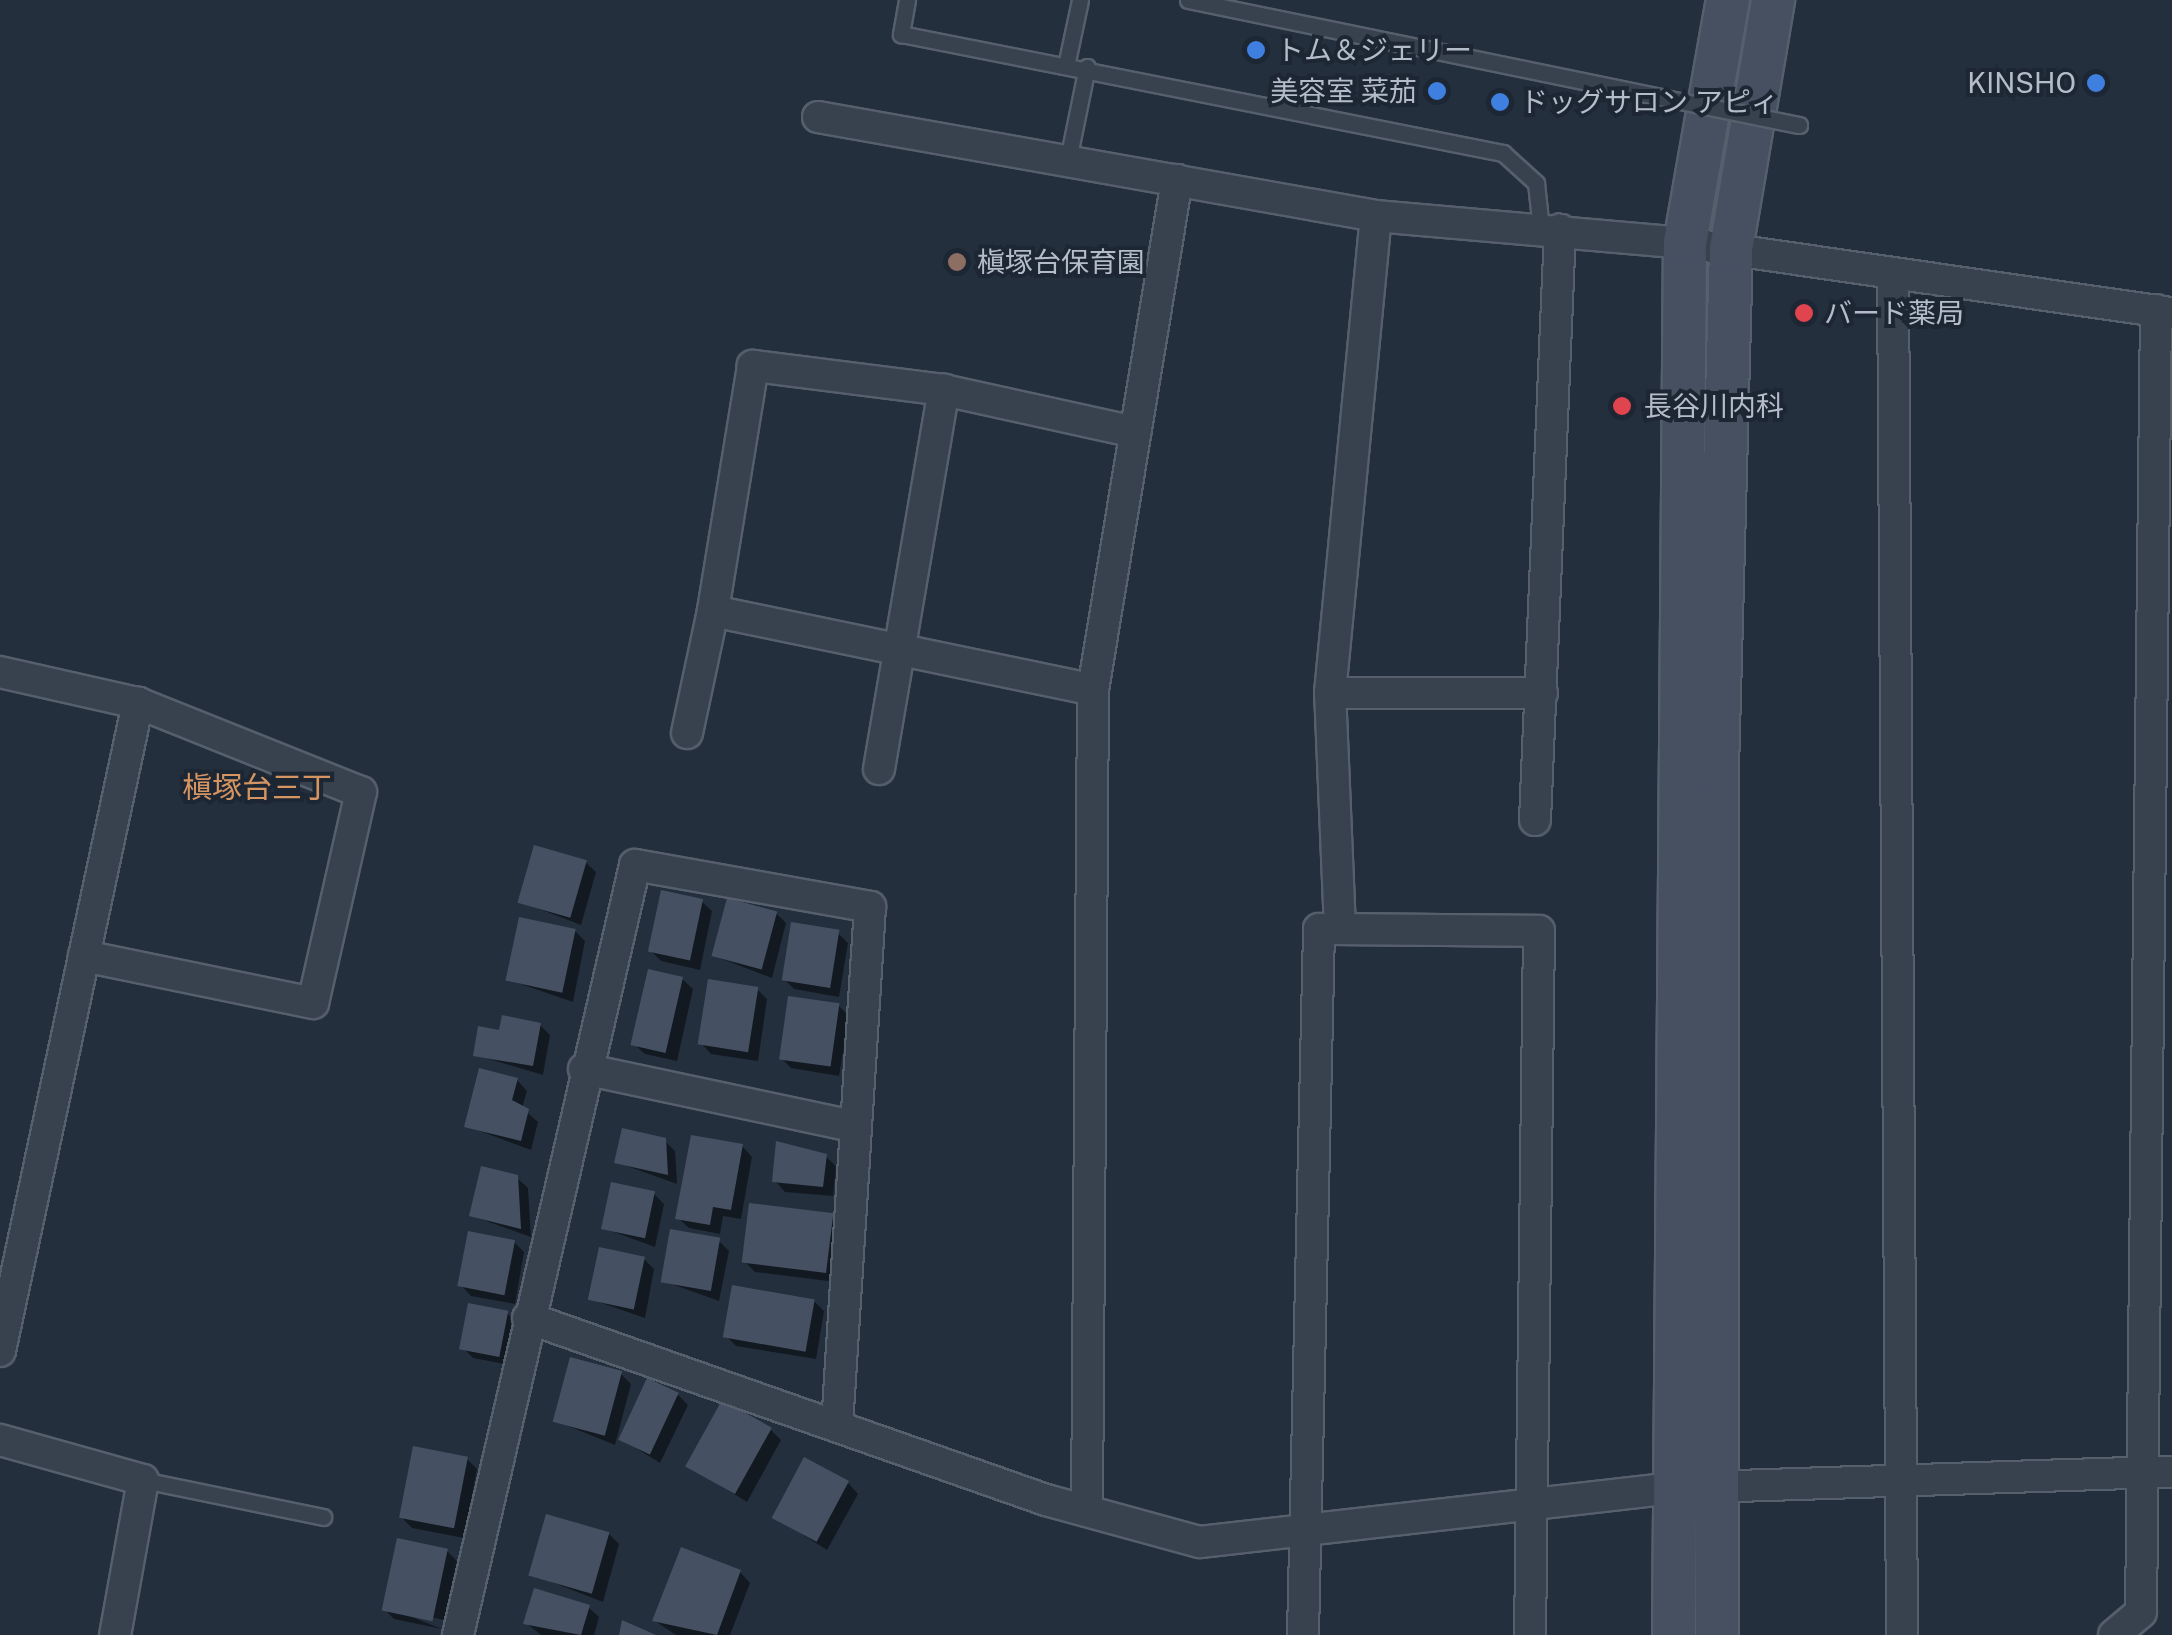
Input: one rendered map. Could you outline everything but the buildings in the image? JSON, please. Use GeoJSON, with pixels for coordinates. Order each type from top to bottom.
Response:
{"type":"FeatureCollection","features":[{"type":"Feature","properties":{"kind":"street"},"geometry":{"type":"LineString","coordinates":[[1717,1635],[1697,1487],[1685,243],[1728,0]]}},
{"type":"Feature","properties":{"kind":"street"},"geometry":{"type":"LineString","coordinates":[[1674,1635],[1697,1487],[1731,249],[1773,0]]}},
{"type":"Feature","properties":{"kind":"street"},"geometry":{"type":"LineString","coordinates":[[818,117],[1376,216],[1685,243],[1893,276],[2164,311],[2158,1472],[2141,1612],[2114,1635]]}},
{"type":"Feature","properties":{"kind":"street"},"geometry":{"type":"LineString","coordinates":[[1087,1511],[1094,690],[1178,180]]}},
{"type":"Feature","properties":{"kind":"street"},"geometry":{"type":"LineString","coordinates":[[1340,929],[1330,693],[1376,216]]}},
{"type":"Feature","properties":{"kind":"street"},"geometry":{"type":"LineString","coordinates":[[1535,820],[1542,694],[1551,230]]}},
{"type":"Feature","properties":{"kind":"street"},"geometry":{"type":"LineString","coordinates":[[1893,276],[1902,1635]]}},
{"type":"Feature","properties":{"kind":"street"},"geometry":{"type":"LineString","coordinates":[[687,733],[712,611],[753,366],[944,390],[1135,432]]}},
{"type":"Feature","properties":{"kind":"street"},"geometry":{"type":"LineString","coordinates":[[880,769],[944,390]]}},
{"type":"Feature","properties":{"kind":"street"},"geometry":{"type":"LineString","coordinates":[[712,611],[1094,690]]}},
{"type":"Feature","properties":{"kind":"street"},"geometry":{"type":"LineString","coordinates":[[0,672],[138,703],[362,792],[314,1003],[84,956]]}},
{"type":"Feature","properties":{"kind":"street"},"geometry":{"type":"LineString","coordinates":[[1330,693],[1542,694]]}},
{"type":"Feature","properties":{"kind":"street"},"geometry":{"type":"LineString","coordinates":[[0,1351],[138,703]]}},
{"type":"Feature","properties":{"kind":"street"},"geometry":{"type":"LineString","coordinates":[[458,1635],[584,1069],[636,864],[870,907],[853,1126],[837,1426]]}},
{"type":"Feature","properties":{"kind":"street"},"geometry":{"type":"LineString","coordinates":[[1303,1635],[1301,1525],[1319,929],[1340,929],[1539,931],[1530,1635]]}},
{"type":"Feature","properties":{"kind":"street"},"geometry":{"type":"LineString","coordinates":[[584,1069],[853,1126]]}},
{"type":"Feature","properties":{"kind":"street"},"geometry":{"type":"LineString","coordinates":[[528,1318],[1087,1511],[1200,1542],[1301,1525],[1697,1487],[1899,1476],[2158,1472]]}},
{"type":"Feature","properties":{"kind":"street"},"geometry":{"type":"LineString","coordinates":[[0,1440],[144,1480],[115,1635]]}},
{"type":"Feature","properties":{"kind":"lane"},"geometry":{"type":"LineString","coordinates":[[907,0],[901,34],[1087,67],[1503,154],[1536,183],[1551,230]]}},
{"type":"Feature","properties":{"kind":"lane"},"geometry":{"type":"LineString","coordinates":[[1066,66],[1080,0]]}},
{"type":"Feature","properties":{"kind":"lane"},"geometry":{"type":"LineString","coordinates":[[1188,0],[1799,126]]}},
{"type":"Feature","properties":{"kind":"lane"},"geometry":{"type":"LineString","coordinates":[[1068,160],[1087,67]]}},
{"type":"Feature","properties":{"kind":"lane"},"geometry":{"type":"LineString","coordinates":[[144,1480],[323,1517]]}},
{"type":"Feature","properties":{"kind":"place","name":"トム＆ジェリー"},"geometry":{"type":"Point","coordinates":[1256,50]}},
{"type":"Feature","properties":{"kind":"place","name":"KINSHO"},"geometry":{"type":"Point","coordinates":[2096,83]}},
{"type":"Feature","properties":{"kind":"place","name":"美容室 菜茄"},"geometry":{"type":"Point","coordinates":[1437,91]}},
{"type":"Feature","properties":{"kind":"place","name":"ドッグサロン アピィ"},"geometry":{"type":"Point","coordinates":[1500,102]}},
{"type":"Feature","properties":{"kind":"place","name":"槇塚台保育園"},"geometry":{"type":"Point","coordinates":[957,262]}},
{"type":"Feature","properties":{"kind":"place","name":"バード薬局"},"geometry":{"type":"Point","coordinates":[1804,313]}},
{"type":"Feature","properties":{"kind":"place","name":"長谷川内科"},"geometry":{"type":"Point","coordinates":[1622,406]}},
{"type":"Feature","properties":{"kind":"district","name":"槇塚台三丁"},"geometry":{"type":"Point","coordinates":[257,787]}}]}
